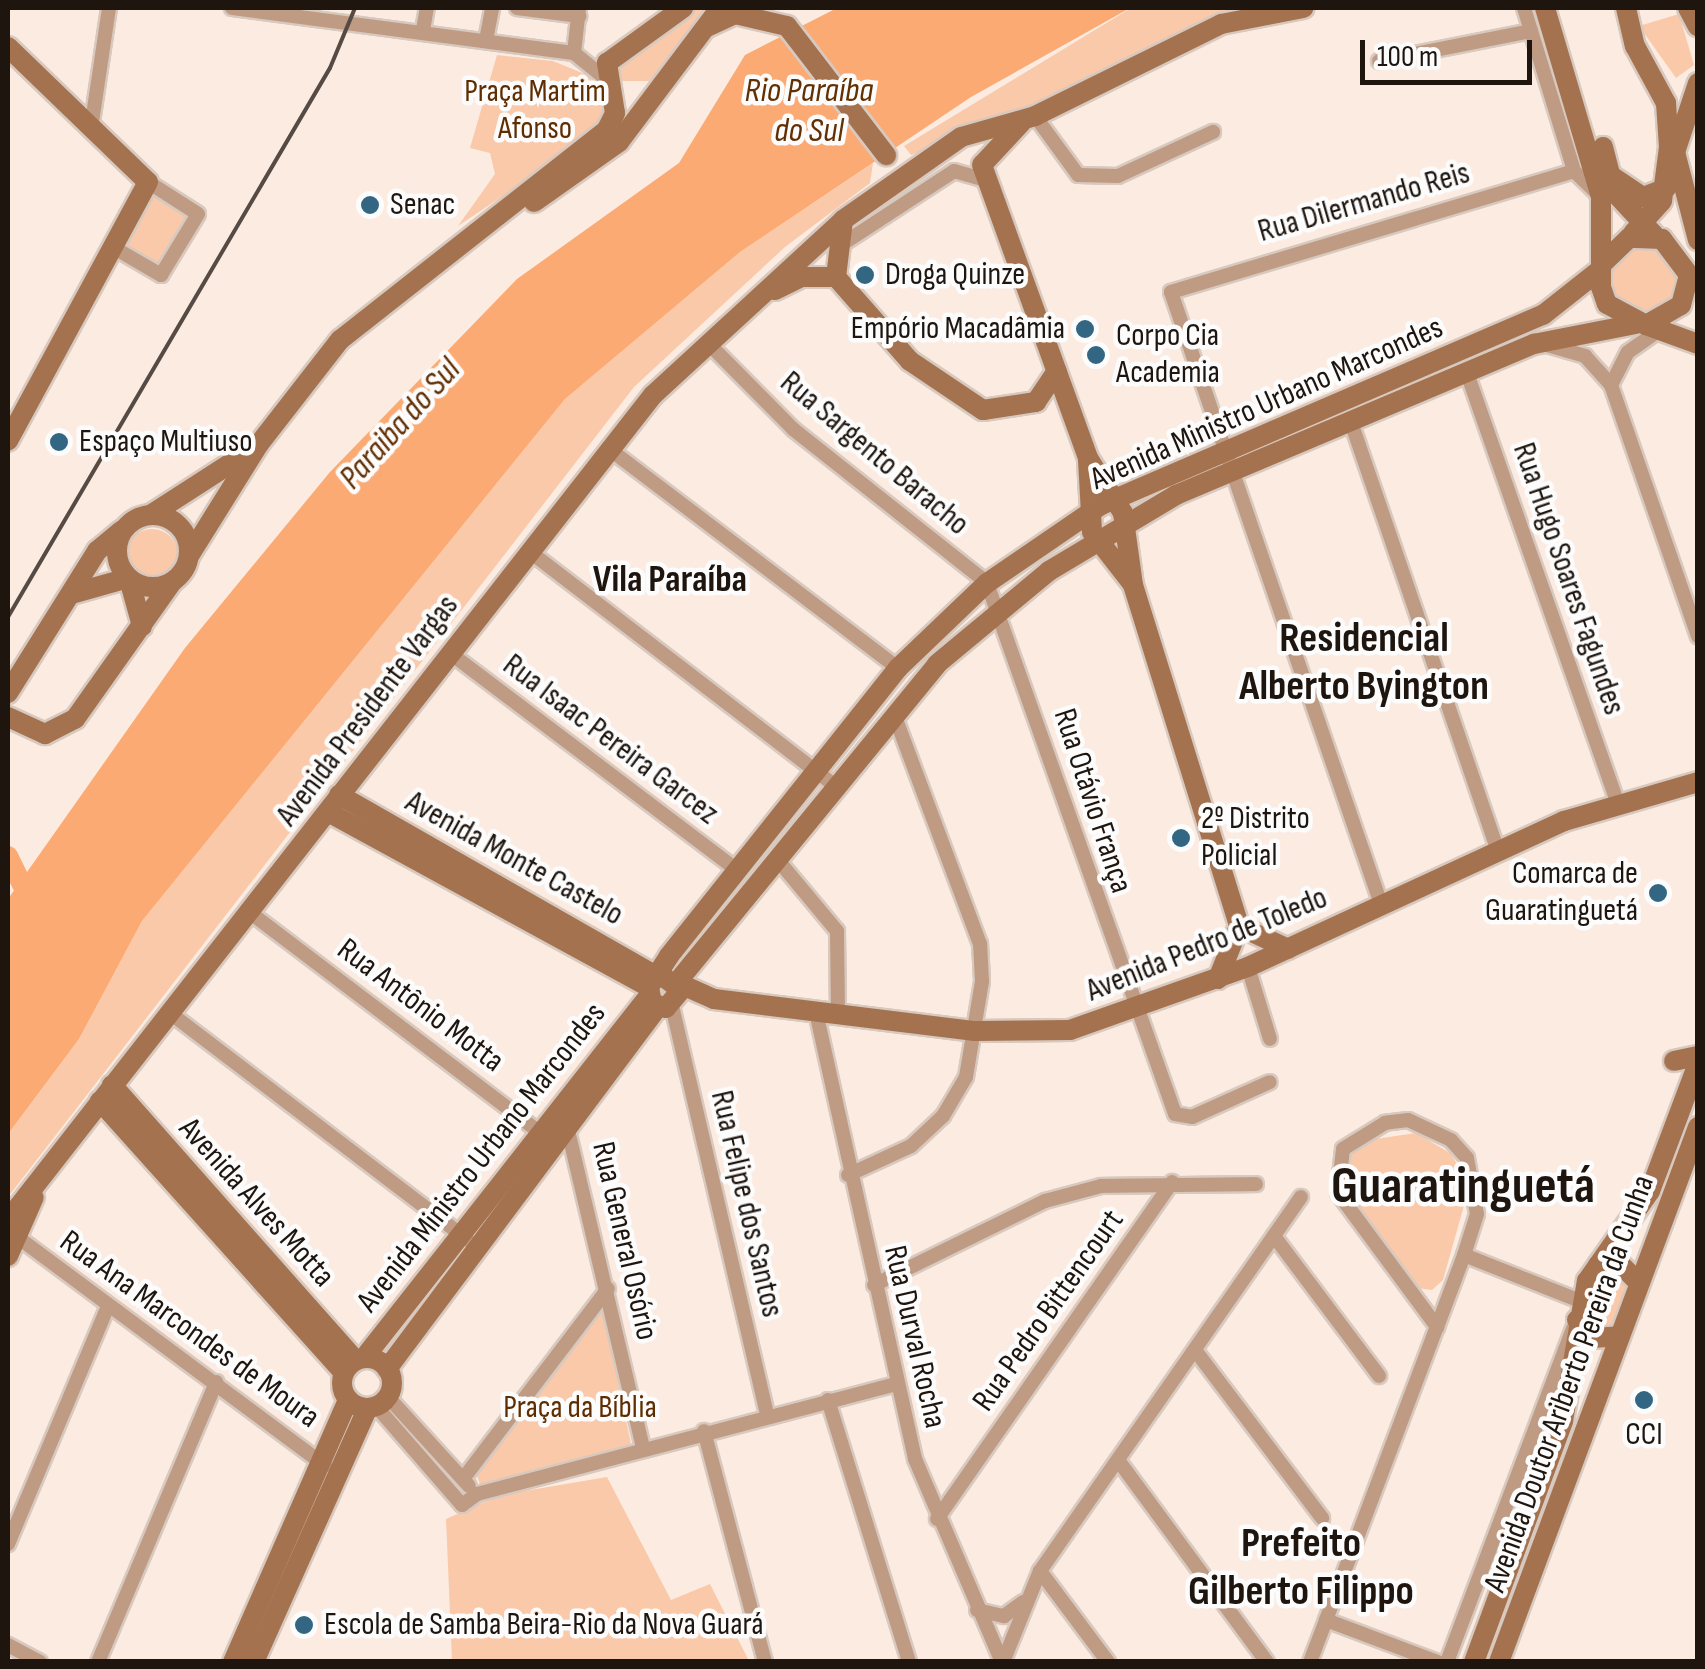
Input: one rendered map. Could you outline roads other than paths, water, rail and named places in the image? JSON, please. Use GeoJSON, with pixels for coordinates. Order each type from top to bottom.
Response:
{"type":"FeatureCollection","features":[{"type":"Feature","properties":{"kind":"street"},"geometry":{"type":"LineString","coordinates":[[92,122],[110,8]]}},
{"type":"Feature","properties":{"kind":"street"},"geometry":{"type":"LineString","coordinates":[[232,8],[574,52],[630,94],[663,83]]}},
{"type":"Feature","properties":{"kind":"street"},"geometry":{"type":"LineString","coordinates":[[423,30],[427,8]]}},
{"type":"Feature","properties":{"kind":"street"},"geometry":{"type":"LineString","coordinates":[[486,40],[492,8]]}},
{"type":"Feature","properties":{"kind":"street"},"geometry":{"type":"LineString","coordinates":[[517,8],[579,12],[574,52]]}},
{"type":"Feature","properties":{"kind":"street"},"geometry":{"type":"LineString","coordinates":[[8,717],[36,732],[75,719],[172,582],[258,444],[340,340],[606,131],[615,113],[606,79],[620,46],[683,8]]}},
{"type":"Feature","properties":{"kind":"street"},"geometry":{"type":"LineString","coordinates":[[496,221],[592,166],[720,8]]}},
{"type":"Feature","properties":{"kind":"street"},"geometry":{"type":"LineString","coordinates":[[940,151],[1030,117],[1221,24],[1304,8]]}},
{"type":"Feature","properties":{"kind":"street"},"geometry":{"type":"LineString","coordinates":[[1524,8],[1574,171],[1601,197]]}},
{"type":"Feature","properties":{"kind":"street"},"geometry":{"type":"LineString","coordinates":[[1545,8],[1610,173],[1646,235],[1689,275],[1681,305],[1649,326],[1628,352],[1611,385]]}},
{"type":"Feature","properties":{"kind":"street"},"geometry":{"type":"LineString","coordinates":[[1558,8],[1594,139],[1607,304],[1649,326],[1698,344]]}},
{"type":"Feature","properties":{"kind":"street"},"geometry":{"type":"LineString","coordinates":[[1603,265],[1646,235],[1666,188],[1660,84],[1634,46],[1626,8]]}},
{"type":"Feature","properties":{"kind":"street"},"geometry":{"type":"LineString","coordinates":[[1688,8],[1698,26]]}},
{"type":"Feature","properties":{"kind":"street"},"geometry":{"type":"LineString","coordinates":[[688,43],[735,14],[788,21],[884,154],[880,190]]}},
{"type":"Feature","properties":{"kind":"street"},"geometry":{"type":"LineString","coordinates":[[1379,61],[1532,31]]}},
{"type":"Feature","properties":{"kind":"street"},"geometry":{"type":"LineString","coordinates":[[8,47],[92,122],[148,182],[198,214],[161,275],[110,246]]}},
{"type":"Feature","properties":{"kind":"street"},"geometry":{"type":"LineString","coordinates":[[1660,84],[1697,84],[1676,152],[1698,240]]}},
{"type":"Feature","properties":{"kind":"street"},"geometry":{"type":"LineString","coordinates":[[1030,117],[1078,175],[1118,176],[1213,132]]}},
{"type":"Feature","properties":{"kind":"street"},"geometry":{"type":"LineString","coordinates":[[984,173],[1030,117]]}},
{"type":"Feature","properties":{"kind":"street"},"geometry":{"type":"LineString","coordinates":[[884,154],[964,146],[984,173],[1088,458],[1114,502],[1124,531],[1133,585],[1253,965],[1270,1039]]}},
{"type":"Feature","properties":{"kind":"street","name":"Avenida Presidente Vargas"},"geometry":{"type":"LineString","coordinates":[[10,1236],[40,1180],[106,1093],[174,1016],[608,448],[843,220],[940,151]]}},
{"type":"Feature","properties":{"kind":"street"},"geometry":{"type":"LineString","coordinates":[[836,249],[954,171],[984,173]]}},
{"type":"Feature","properties":{"kind":"street","name":"Rua Dilermando Reis"},"geometry":{"type":"LineString","coordinates":[[1226,450],[1171,292],[1574,171]]}},
{"type":"Feature","properties":{"kind":"street"},"geometry":{"type":"LineString","coordinates":[[1610,173],[1632,195],[1666,188]]}},
{"type":"Feature","properties":{"kind":"street"},"geometry":{"type":"LineString","coordinates":[[8,441],[148,182]]}},
{"type":"Feature","properties":{"kind":"street"},"geometry":{"type":"LineString","coordinates":[[843,220],[836,249],[836,277],[874,328],[959,396],[983,410],[1036,402],[1074,421]]}},
{"type":"Feature","properties":{"kind":"street"},"geometry":{"type":"LineString","coordinates":[[1646,235],[1698,253]]}},
{"type":"Feature","properties":{"kind":"street","name":"Avenida Ministro Urbano Marcondes"},"geometry":{"type":"LineString","coordinates":[[664,991],[737,870],[898,668],[987,582],[1114,502],[1542,315],[1603,265]]}},
{"type":"Feature","properties":{"kind":"street","name":"Avenida Presidente Vargas"},"geometry":{"type":"LineString","coordinates":[[765,296],[802,276],[836,277]]}},
{"type":"Feature","properties":{"kind":"street","name":"Avenida Ministro Urbano Marcondes"},"geometry":{"type":"LineString","coordinates":[[355,1364],[466,1239],[664,991],[894,714],[999,608],[1100,541],[1234,472],[1534,344],[1649,326],[1698,307]]}},
{"type":"Feature","properties":{"kind":"street"},"geometry":{"type":"LineString","coordinates":[[1534,344],[1584,356],[1611,385],[1698,636]]}},
{"type":"Feature","properties":{"kind":"street","name":"Rua Sargento Baracho"},"geometry":{"type":"LineString","coordinates":[[710,345],[793,429],[987,582],[999,608]]}},
{"type":"Feature","properties":{"kind":"street"},"geometry":{"type":"LineString","coordinates":[[1036,402],[1057,371]]}},
{"type":"Feature","properties":{"kind":"street","name":"Rua Hugo Soares Fagundes"},"geometry":{"type":"LineString","coordinates":[[1467,372],[1618,803]]}},
{"type":"Feature","properties":{"kind":"street"},"geometry":{"type":"LineString","coordinates":[[1351,422],[1498,851]]}},
{"type":"Feature","properties":{"kind":"street"},"geometry":{"type":"LineString","coordinates":[[8,694],[64,598],[123,530],[258,444]]}},
{"type":"Feature","properties":{"kind":"street"},"geometry":{"type":"LineString","coordinates":[[608,448],[898,668]]}},
{"type":"Feature","properties":{"kind":"street"},"geometry":{"type":"LineString","coordinates":[[1226,450],[1382,906]]}},
{"type":"Feature","properties":{"kind":"street"},"geometry":{"type":"LineString","coordinates":[[1088,458],[1091,516],[1100,541],[1133,585]]}},
{"type":"Feature","properties":{"kind":"street"},"geometry":{"type":"LineString","coordinates":[[152,514],[176,522],[189,556]]}},
{"type":"Feature","properties":{"kind":"street"},"geometry":{"type":"LineString","coordinates":[[123,530],[116,550],[129,578],[142,626]]}},
{"type":"Feature","properties":{"kind":"street"},"geometry":{"type":"LineString","coordinates":[[529,551],[836,786]]}},
{"type":"Feature","properties":{"kind":"street"},"geometry":{"type":"LineString","coordinates":[[64,598],[91,582],[129,578],[150,588],[172,582]]}},
{"type":"Feature","properties":{"kind":"street","name":"Rua Otávio França"},"geometry":{"type":"LineString","coordinates":[[999,608],[1134,1012],[1175,1114],[1192,1116],[1270,1082]]}},
{"type":"Feature","properties":{"kind":"street","name":"Rua Isaac Pereira Garcez"},"geometry":{"type":"LineString","coordinates":[[450,652],[737,870]]}},
{"type":"Feature","properties":{"kind":"street"},"geometry":{"type":"LineString","coordinates":[[848,1175],[912,1146],[942,1116],[966,1077],[976,1031],[980,944],[894,714]]}},
{"type":"Feature","properties":{"kind":"street","name":"Avenida Pedro de Toledo"},"geometry":{"type":"LineString","coordinates":[[664,991],[976,1031],[1070,1030],[1134,1012],[1253,965],[1498,851],[1618,803],[1698,782]]}},
{"type":"Feature","properties":{"kind":"street","name":"Avenida Monte Castelo"},"geometry":{"type":"LineString","coordinates":[[333,804],[664,991]]}},
{"type":"Feature","properties":{"kind":"street"},"geometry":{"type":"LineString","coordinates":[[777,858],[837,931],[838,1014]]}},
{"type":"Feature","properties":{"kind":"street","name":"Rua Antônio Motta"},"geometry":{"type":"LineString","coordinates":[[252,914],[546,1136]]}},
{"type":"Feature","properties":{"kind":"street"},"geometry":{"type":"LineString","coordinates":[[1242,934],[1288,949]]}},
{"type":"Feature","properties":{"kind":"street"},"geometry":{"type":"LineString","coordinates":[[1218,979],[1242,934]]}},
{"type":"Feature","properties":{"kind":"street","name":"Rua Felipe dos Santos"},"geometry":{"type":"LineString","coordinates":[[664,991],[766,1414]]}},
{"type":"Feature","properties":{"kind":"street","name":"Rua Durval Rocha"},"geometry":{"type":"LineString","coordinates":[[816,1012],[848,1175],[897,1384],[937,1520],[1002,1662]]}},
{"type":"Feature","properties":{"kind":"street"},"geometry":{"type":"LineString","coordinates":[[174,1016],[466,1239]]}},
{"type":"Feature","properties":{"kind":"street"},"geometry":{"type":"LineString","coordinates":[[1674,1061],[1698,1059]]}},
{"type":"Feature","properties":{"kind":"street","name":"Avenida Doutor Ariberto Pereira da Cunha"},"geometry":{"type":"LineString","coordinates":[[1448,1662],[1578,1310],[1598,1265],[1650,1190],[1698,1059]]}},
{"type":"Feature","properties":{"kind":"street","name":"Avenida Alves Motta"},"geometry":{"type":"LineString","coordinates":[[106,1093],[355,1364]]}},
{"type":"Feature","properties":{"kind":"street","name":"Rua General Osório"},"geometry":{"type":"LineString","coordinates":[[561,1118],[608,1289],[643,1448]]}},
{"type":"Feature","properties":{"kind":"street"},"geometry":{"type":"LineString","coordinates":[[1310,1662],[1437,1327],[1464,1255],[1476,1184],[1451,1140],[1408,1120],[1358,1134],[1343,1149],[1338,1192],[1437,1327]]}},
{"type":"Feature","properties":{"kind":"street","name":"Avenida Doutor Ariberto Pereira da Cunha"},"geometry":{"type":"LineString","coordinates":[[1499,1662],[1698,1127]]}},
{"type":"Feature","properties":{"kind":"street"},"geometry":{"type":"LineString","coordinates":[[874,1285],[1044,1201],[1172,1182],[1256,1184]]}},
{"type":"Feature","properties":{"kind":"street","name":"Rua Pedro Bittencourt"},"geometry":{"type":"LineString","coordinates":[[937,1520],[1172,1182]]}},
{"type":"Feature","properties":{"kind":"street"},"geometry":{"type":"LineString","coordinates":[[1002,1662],[1040,1570],[1301,1197]]}},
{"type":"Feature","properties":{"kind":"street","name":"Rua Ana Marcondes de Moura"},"geometry":{"type":"LineString","coordinates":[[10,1236],[216,1382],[329,1468]]}},
{"type":"Feature","properties":{"kind":"street"},"geometry":{"type":"LineString","coordinates":[[1274,1236],[1379,1376]]}},
{"type":"Feature","properties":{"kind":"street","name":"Avenida Ministro Urbano Marcondes"},"geometry":{"type":"LineString","coordinates":[[387,1369],[466,1239]]}},
{"type":"Feature","properties":{"kind":"street"},"geometry":{"type":"LineString","coordinates":[[1464,1255],[1578,1310],[1593,1338],[1620,1336]]}},
{"type":"Feature","properties":{"kind":"street"},"geometry":{"type":"LineString","coordinates":[[1598,1265],[1618,1263],[1640,1283]]}},
{"type":"Feature","properties":{"kind":"street"},"geometry":{"type":"LineString","coordinates":[[464,1480],[608,1289]]}},
{"type":"Feature","properties":{"kind":"street"},"geometry":{"type":"LineString","coordinates":[[8,1544],[108,1306]]}},
{"type":"Feature","properties":{"kind":"street","name":"Avenida Doutor Ariberto Pereira da Cunha"},"geometry":{"type":"LineString","coordinates":[[1474,1662],[1563,1422],[1578,1310]]}},
{"type":"Feature","properties":{"kind":"street"},"geometry":{"type":"LineString","coordinates":[[1194,1350],[1322,1518]]}},
{"type":"Feature","properties":{"kind":"street"},"geometry":{"type":"LineString","coordinates":[[233,1662],[329,1468],[370,1403],[387,1369],[355,1364],[370,1403],[462,1505],[476,1494],[766,1414],[897,1384]]}},
{"type":"Feature","properties":{"kind":"street"},"geometry":{"type":"LineString","coordinates":[[98,1662],[216,1382]]}},
{"type":"Feature","properties":{"kind":"street"},"geometry":{"type":"LineString","coordinates":[[828,1400],[909,1662]]}},
{"type":"Feature","properties":{"kind":"street"},"geometry":{"type":"LineString","coordinates":[[370,1403],[476,1494]]}},
{"type":"Feature","properties":{"kind":"street"},"geometry":{"type":"LineString","coordinates":[[704,1431],[765,1662]]}},
{"type":"Feature","properties":{"kind":"street"},"geometry":{"type":"LineString","coordinates":[[1118,1460],[1267,1662]]}},
{"type":"Feature","properties":{"kind":"street"},"geometry":{"type":"LineString","coordinates":[[254,1662],[329,1468]]}},
{"type":"Feature","properties":{"kind":"street"},"geometry":{"type":"LineString","coordinates":[[1040,1570],[1108,1662]]}},
{"type":"Feature","properties":{"kind":"street"},"geometry":{"type":"LineString","coordinates":[[977,1610],[1004,1616],[1024,1601]]}},
{"type":"Feature","properties":{"kind":"street"},"geometry":{"type":"LineString","coordinates":[[1326,1620],[1438,1662]]}},
{"type":"Feature","properties":{"kind":"street"},"geometry":{"type":"LineString","coordinates":[[8,1645],[40,1662]]}},
{"type":"Feature","properties":{"kind":"water","name":"Rio Paraíba do Sul"},"geometry":{"type":"Polygon","coordinates":[[[837,8],[1130,8],[971,97],[740,252],[565,399],[142,921],[79,1039],[8,1134],[8,899],[185,648],[330,472],[517,279],[679,163],[745,55],[837,8]]]}},
{"type":"Feature","properties":{"kind":"waterway"},"geometry":{"type":"LineString","coordinates":[[8,856],[31,903]]}},
{"type":"Feature","properties":{"kind":"railway"},"geometry":{"type":"LineString","coordinates":[[8,617],[330,68],[355,8]]}},
{"type":"Feature","properties":{"kind":"place","name":"Senac"},"geometry":{"type":"Point","coordinates":[370,205]}},
{"type":"Feature","properties":{"kind":"place","name":"Droga Quinze"},"geometry":{"type":"Point","coordinates":[865,275]}},
{"type":"Feature","properties":{"kind":"place","name":"Empório Macadâmia"},"geometry":{"type":"Point","coordinates":[1085,329]}},
{"type":"Feature","properties":{"kind":"place","name":"Corpo Cia Academia"},"geometry":{"type":"Point","coordinates":[1096,355]}},
{"type":"Feature","properties":{"kind":"place","name":"Espaço Multiuso"},"geometry":{"type":"Point","coordinates":[59,442]}},
{"type":"Feature","properties":{"kind":"place","name":"2º Distrito Policial"},"geometry":{"type":"Point","coordinates":[1181,838]}},
{"type":"Feature","properties":{"kind":"place","name":"Comarca de Guaratinguetá"},"geometry":{"type":"Point","coordinates":[1658,893]}},
{"type":"Feature","properties":{"kind":"place","name":"CCI"},"geometry":{"type":"Point","coordinates":[1644,1400]}},
{"type":"Feature","properties":{"kind":"place","name":"Escola de Samba Beira-Rio da Nova Guará"},"geometry":{"type":"Point","coordinates":[304,1625]}},
{"type":"Feature","properties":{"kind":"district","name":"Vila Paraíba"},"geometry":{"type":"Point","coordinates":[670,580]}},
{"type":"Feature","properties":{"kind":"district","name":"Residencial Alberto Byington"},"geometry":{"type":"Point","coordinates":[1364,663]}},
{"type":"Feature","properties":{"kind":"district","name":"Guaratinguetá"},"geometry":{"type":"Point","coordinates":[1463,1187]}},
{"type":"Feature","properties":{"kind":"district","name":"Prefeito Gilberto Filippo"},"geometry":{"type":"Point","coordinates":[1301,1568]}},
{"type":"Feature","properties":{"kind":"park label","name":"Praça Martim Afonso"},"geometry":{"type":"Point","coordinates":[535,112]}},
{"type":"Feature","properties":{"kind":"park label","name":"Praça da Bíblia"},"geometry":{"type":"Point","coordinates":[580,1408]}},
{"type":"Feature","properties":{"kind":"water label","name":"Paraiba do Sul"},"geometry":{"type":"Point","coordinates":[400,424]}}]}
